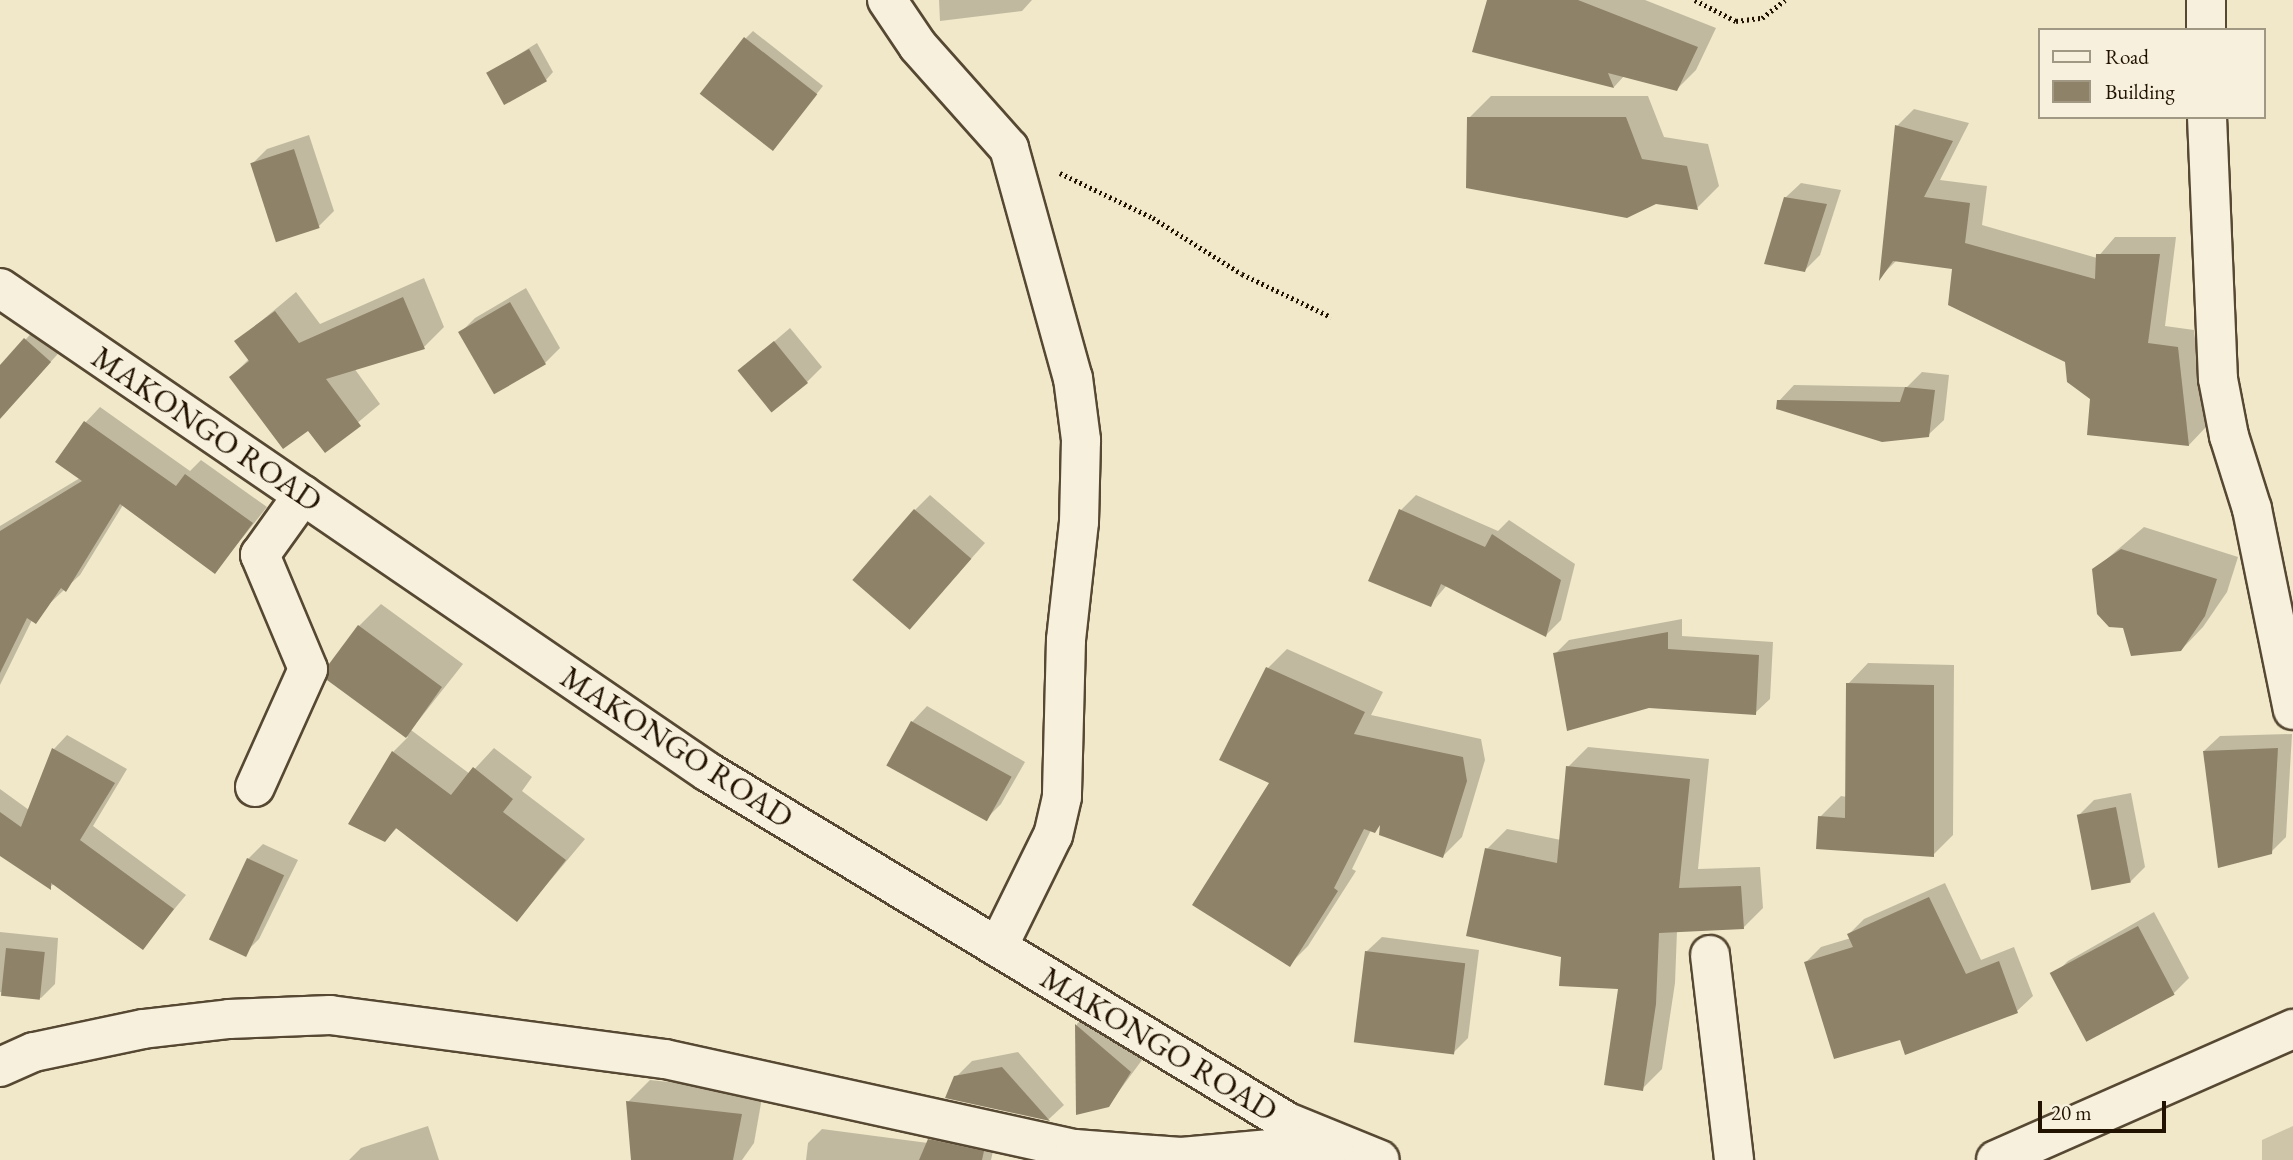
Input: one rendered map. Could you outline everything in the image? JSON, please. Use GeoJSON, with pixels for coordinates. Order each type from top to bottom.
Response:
{"type":"FeatureCollection","features":[{"type":"Feature","properties":{"kind":"street"},"geometry":{"type":"LineString","coordinates":[[887,0],[918,46],[1009,148],[1073,378],[1081,439],[1079,522],[1066,640],[1062,797],[1053,835],[998,947]]}},
{"type":"Feature","properties":{"kind":"street"},"geometry":{"type":"LineString","coordinates":[[2206,0],[2206,28]]}},
{"type":"Feature","properties":{"kind":"street"},"geometry":{"type":"LineString","coordinates":[[2207,119],[2218,379],[2252,509],[2293,710]]}},
{"type":"Feature","properties":{"kind":"street","name":"MAKONGO ROAD"},"geometry":{"type":"LineString","coordinates":[[0,288],[708,772],[1287,1122],[1380,1160]]}},
{"type":"Feature","properties":{"kind":"street"},"geometry":{"type":"LineString","coordinates":[[255,787],[308,669],[260,555],[303,495]]}},
{"type":"Feature","properties":{"kind":"street"},"geometry":{"type":"LineString","coordinates":[[1710,955],[1722,1090],[1734,1160]]}},
{"type":"Feature","properties":{"kind":"street"},"geometry":{"type":"LineString","coordinates":[[0,1067],[34,1052],[143,1029],[229,1019],[330,1015],[665,1059],[952,1118],[1014,1149],[1075,1149],[1181,1157],[1336,1143]]}},
{"type":"Feature","properties":{"kind":"street"},"geometry":{"type":"LineString","coordinates":[[1996,1160],[2293,1030]]}},
{"type":"Feature","properties":{"kind":"path"},"geometry":{"type":"LineString","coordinates":[[1695,0],[1736,22],[1762,18],[1785,0]]}},
{"type":"Feature","properties":{"kind":"path"},"geometry":{"type":"LineString","coordinates":[[1009,148],[1153,218],[1242,274],[1331,317]]}},
{"type":"Feature","properties":{"kind":"shaded area"},"geometry":{"type":"Polygon","coordinates":[[[2293,1126],[2293,1160],[2262,1160],[2262,1140],[2293,1126]]]}},
{"type":"Feature","properties":{"kind":"building"},"geometry":{"type":"Polygon","coordinates":[[[1487,0],[1578,0],[1698,47],[1677,91],[1608,73],[1614,88],[1472,52],[1487,0]]]}},
{"type":"Feature","properties":{"kind":"building"},"geometry":{"type":"Polygon","coordinates":[[[744,37],[817,94],[773,151],[700,94],[744,37]]]}},
{"type":"Feature","properties":{"kind":"building"},"geometry":{"type":"Polygon","coordinates":[[[529,49],[547,81],[504,105],[486,73],[529,49]]]}},
{"type":"Feature","properties":{"kind":"building"},"geometry":{"type":"Polygon","coordinates":[[[1467,117],[1626,117],[1642,159],[1687,166],[1698,210],[1656,204],[1627,218],[1466,188],[1467,117]]]}},
{"type":"Feature","properties":{"kind":"building"},"geometry":{"type":"Polygon","coordinates":[[[1895,125],[1953,141],[1924,197],[1970,203],[1965,243],[2095,279],[2096,254],[2160,254],[2148,343],[2178,347],[2189,446],[2087,435],[2090,399],[2067,382],[2065,362],[1948,305],[1952,269],[1893,261],[1879,281],[1895,125]]]}},
{"type":"Feature","properties":{"kind":"building"},"geometry":{"type":"Polygon","coordinates":[[[294,149],[320,228],[276,242],[250,163],[294,149]]]}},
{"type":"Feature","properties":{"kind":"building"},"geometry":{"type":"Polygon","coordinates":[[[1784,197],[1827,204],[1805,272],[1764,264],[1784,197]]]}},
{"type":"Feature","properties":{"kind":"building"},"geometry":{"type":"Polygon","coordinates":[[[403,297],[425,349],[326,379],[361,426],[325,453],[308,431],[283,449],[229,377],[249,361],[234,341],[275,311],[299,343],[403,297]]]}},
{"type":"Feature","properties":{"kind":"building"},"geometry":{"type":"Polygon","coordinates":[[[510,302],[546,364],[494,394],[458,332],[510,302]]]}},
{"type":"Feature","properties":{"kind":"building"},"geometry":{"type":"Polygon","coordinates":[[[24,338],[51,362],[0,419],[0,365],[24,338]]]}},
{"type":"Feature","properties":{"kind":"building"},"geometry":{"type":"Polygon","coordinates":[[[774,341],[808,383],[771,413],[737,371],[774,341]]]}},
{"type":"Feature","properties":{"kind":"building"},"geometry":{"type":"Polygon","coordinates":[[[1905,387],[1935,390],[1929,437],[1882,442],[1776,409],[1777,400],[1900,402],[1905,387]]]}},
{"type":"Feature","properties":{"kind":"building"},"geometry":{"type":"Polygon","coordinates":[[[84,421],[176,486],[185,474],[253,523],[215,574],[120,504],[66,592],[61,588],[36,624],[27,618],[0,673],[0,531],[82,481],[55,462],[84,421]]]}},
{"type":"Feature","properties":{"kind":"building"},"geometry":{"type":"Polygon","coordinates":[[[914,509],[971,559],[910,630],[852,580],[914,509]]]}},
{"type":"Feature","properties":{"kind":"building"},"geometry":{"type":"Polygon","coordinates":[[[1399,509],[1485,547],[1492,534],[1561,580],[1546,637],[1441,584],[1431,607],[1368,581],[1399,509]]]}},
{"type":"Feature","properties":{"kind":"building"},"geometry":{"type":"Polygon","coordinates":[[[2121,549],[2217,579],[2205,616],[2181,651],[2131,656],[2123,628],[2109,627],[2097,614],[2092,569],[2121,549]]]}},
{"type":"Feature","properties":{"kind":"building"},"geometry":{"type":"Polygon","coordinates":[[[358,625],[442,687],[406,738],[327,680],[329,664],[358,625]]]}},
{"type":"Feature","properties":{"kind":"building"},"geometry":{"type":"Polygon","coordinates":[[[1668,632],[1668,649],[1759,655],[1756,715],[1649,708],[1567,731],[1553,653],[1668,632]]]}},
{"type":"Feature","properties":{"kind":"building"},"geometry":{"type":"Polygon","coordinates":[[[1266,667],[1365,712],[1354,734],[1463,757],[1467,781],[1443,858],[1379,835],[1380,825],[1375,833],[1364,829],[1334,888],[1338,891],[1290,967],[1192,905],[1269,783],[1219,760],[1266,667]]]}},
{"type":"Feature","properties":{"kind":"building"},"geometry":{"type":"Polygon","coordinates":[[[1846,683],[1934,685],[1934,857],[1816,849],[1818,816],[1845,818],[1846,683]]]}},
{"type":"Feature","properties":{"kind":"building"},"geometry":{"type":"Polygon","coordinates":[[[911,721],[1012,777],[987,821],[886,766],[911,721]]]}},
{"type":"Feature","properties":{"kind":"building"},"geometry":{"type":"Polygon","coordinates":[[[52,748],[115,783],[80,840],[174,909],[143,950],[51,883],[51,890],[0,856],[0,812],[21,827],[52,748]]]}},
{"type":"Feature","properties":{"kind":"building"},"geometry":{"type":"Polygon","coordinates":[[[2278,748],[2272,854],[2218,868],[2203,751],[2278,748]]]}},
{"type":"Feature","properties":{"kind":"building"},"geometry":{"type":"Polygon","coordinates":[[[392,751],[451,795],[473,767],[513,799],[503,812],[566,860],[517,922],[396,828],[385,842],[348,824],[392,751]]]}},
{"type":"Feature","properties":{"kind":"building"},"geometry":{"type":"Polygon","coordinates":[[[1566,766],[1690,779],[1679,888],[1741,886],[1744,929],[1659,933],[1656,1004],[1643,1091],[1604,1085],[1618,989],[1559,986],[1561,957],[1466,936],[1485,848],[1557,863],[1566,766]]]}},
{"type":"Feature","properties":{"kind":"building"},"geometry":{"type":"Polygon","coordinates":[[[2116,807],[2131,883],[2091,890],[2077,815],[2116,807]]]}},
{"type":"Feature","properties":{"kind":"building"},"geometry":{"type":"Polygon","coordinates":[[[247,858],[284,875],[246,957],[209,940],[247,858]]]}},
{"type":"Feature","properties":{"kind":"building"},"geometry":{"type":"Polygon","coordinates":[[[1929,897],[1966,974],[1999,961],[2018,1013],[1905,1055],[1900,1040],[1834,1059],[1804,962],[1853,947],[1847,934],[1929,897]]]}},
{"type":"Feature","properties":{"kind":"building"},"geometry":{"type":"Polygon","coordinates":[[[2138,926],[2175,995],[2086,1042],[2050,973],[2138,926]]]}},
{"type":"Feature","properties":{"kind":"building"},"geometry":{"type":"Polygon","coordinates":[[[6,948],[45,952],[40,1000],[1,996],[6,948]]]}},
{"type":"Feature","properties":{"kind":"building"},"geometry":{"type":"Polygon","coordinates":[[[1365,951],[1465,963],[1454,1055],[1354,1042],[1365,951]]]}},
{"type":"Feature","properties":{"kind":"building"},"geometry":{"type":"Polygon","coordinates":[[[1075,1024],[1131,1072],[1109,1107],[1076,1115],[1075,1024]]]}},
{"type":"Feature","properties":{"kind":"building"},"geometry":{"type":"Polygon","coordinates":[[[1002,1067],[1050,1121],[945,1098],[954,1076],[1002,1067]]]}},
{"type":"Feature","properties":{"kind":"building"},"geometry":{"type":"Polygon","coordinates":[[[626,1101],[742,1114],[733,1160],[631,1160],[626,1101]]]}},
{"type":"Feature","properties":{"kind":"building"},"geometry":{"type":"Polygon","coordinates":[[[928,1139],[984,1151],[982,1160],[919,1160],[928,1139]]]}}]}
